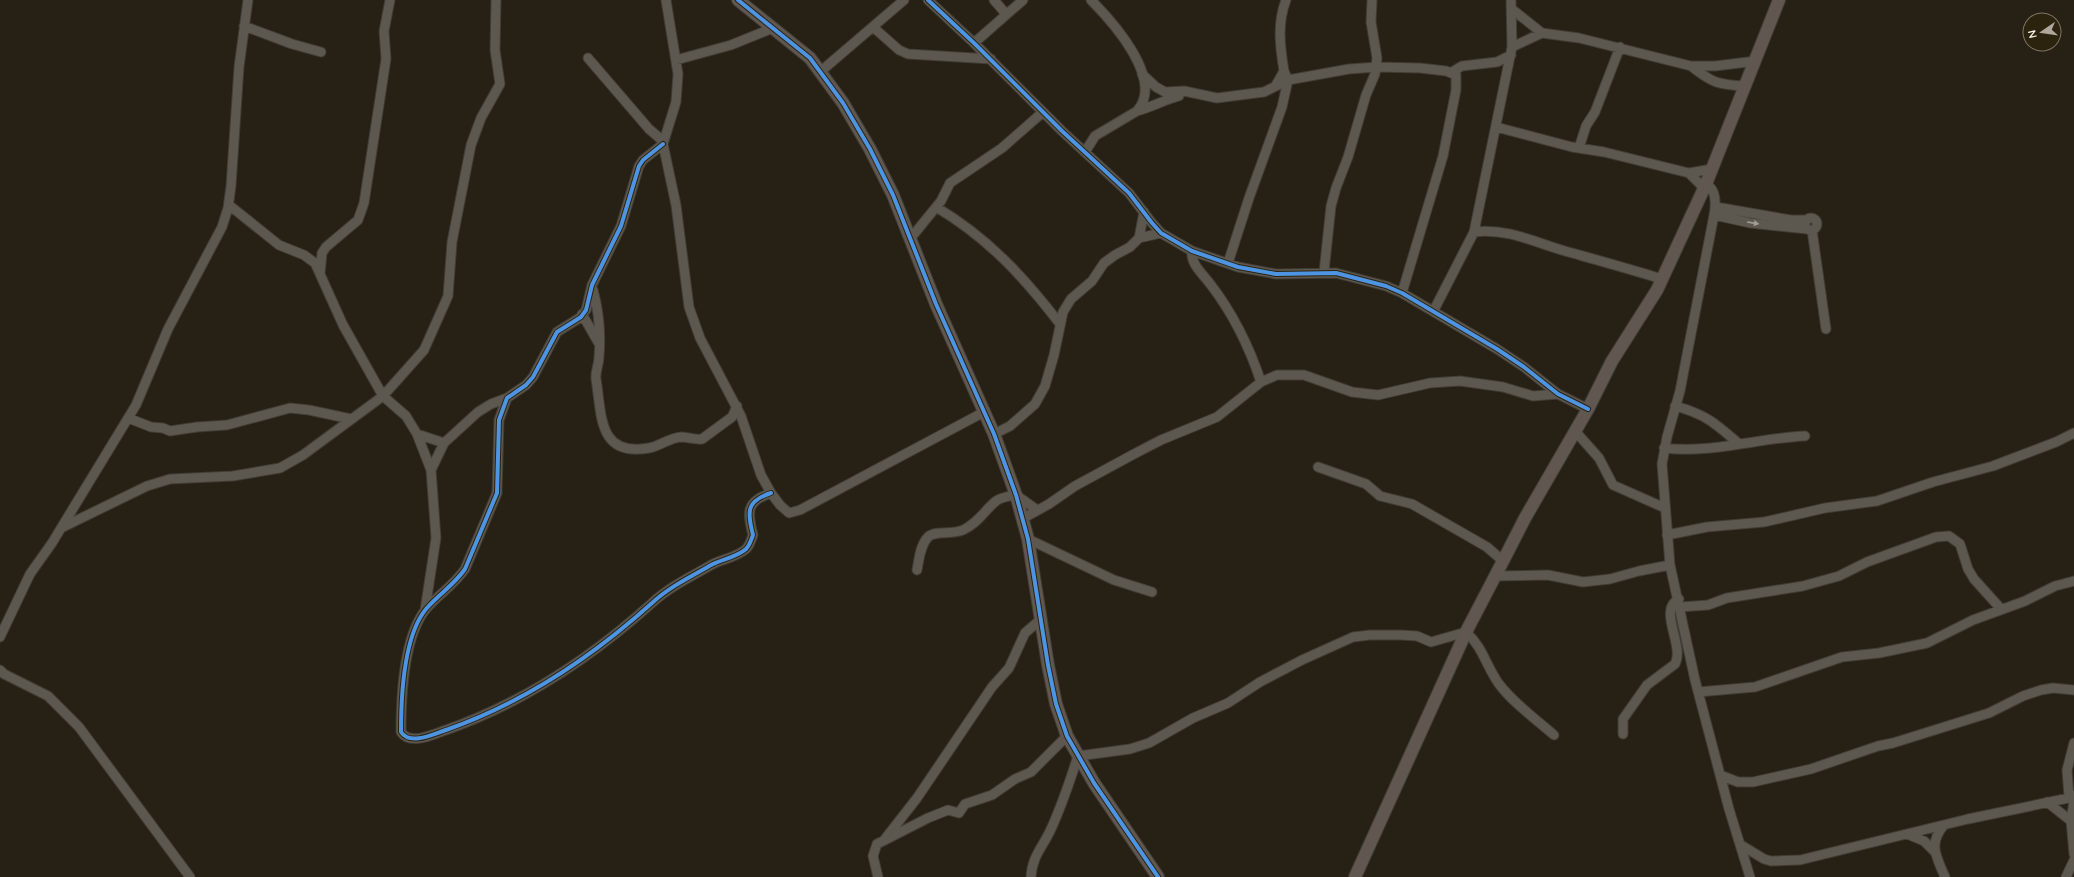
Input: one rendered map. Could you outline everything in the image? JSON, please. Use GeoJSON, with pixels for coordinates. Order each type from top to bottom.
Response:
{"type":"FeatureCollection","features":[{"type":"Feature","properties":{"kind":"street"},"geometry":{"type":"LineString","coordinates":[[0,637],[30,574],[61,528],[136,405],[168,329],[220,232],[229,204],[234,119],[248,0]]}},
{"type":"Feature","properties":{"kind":"street"},"geometry":{"type":"LineString","coordinates":[[320,274],[322,254],[326,247],[358,220],[364,203],[386,58],[384,31],[390,0]]}},
{"type":"Feature","properties":{"kind":"street"},"geometry":{"type":"LineString","coordinates":[[61,528],[147,486],[170,479],[233,476],[280,468],[303,455],[383,396],[424,350],[448,296],[452,242],[471,145],[481,118],[500,84],[495,50],[496,0]]}},
{"type":"Feature","properties":{"kind":"street"},"geometry":{"type":"LineString","coordinates":[[666,0],[678,74],[676,102],[663,142],[676,205],[688,308],[700,338],[737,406],[737,416],[771,493],[786,511],[793,513],[984,412]]}},
{"type":"Feature","properties":{"kind":"street"},"geometry":{"type":"LineString","coordinates":[[738,0],[810,58],[843,104],[870,149],[893,195],[910,239],[994,434],[1016,495],[1028,539],[1040,620],[1056,704],[1067,736],[1098,790],[1158,877]]}},
{"type":"Feature","properties":{"kind":"street"},"geometry":{"type":"LineString","coordinates":[[820,72],[904,0]]}},
{"type":"Feature","properties":{"kind":"street"},"geometry":{"type":"LineString","coordinates":[[928,0],[1129,193],[1161,232],[1192,251],[1238,267],[1276,274],[1336,273],[1386,286],[1434,310],[1524,367],[1558,394],[1588,409]]}},
{"type":"Feature","properties":{"kind":"street"},"geometry":{"type":"LineString","coordinates":[[994,0],[1006,14]]}},
{"type":"Feature","properties":{"kind":"street"},"geometry":{"type":"LineString","coordinates":[[974,43],[1023,0]]}},
{"type":"Feature","properties":{"kind":"street"},"geometry":{"type":"LineString","coordinates":[[1091,0],[1114,23],[1127,43],[1142,74],[1145,94],[1137,111]]}},
{"type":"Feature","properties":{"kind":"street"},"geometry":{"type":"LineString","coordinates":[[1228,263],[1249,198],[1282,107],[1288,80],[1284,71],[1280,43],[1281,13],[1286,0]]}},
{"type":"Feature","properties":{"kind":"street"},"geometry":{"type":"LineString","coordinates":[[1324,272],[1331,206],[1376,66],[1371,22],[1372,0]]}},
{"type":"Feature","properties":{"kind":"street"},"geometry":{"type":"LineString","coordinates":[[1434,310],[1474,232],[1511,51],[1512,0]]}},
{"type":"Feature","properties":{"kind":"street"},"geometry":{"type":"LineString","coordinates":[[1355,877],[1466,632],[1525,518],[1588,409],[1612,361],[1643,314],[1662,279],[1705,186],[1779,0]]}},
{"type":"Feature","properties":{"kind":"street"},"geometry":{"type":"LineString","coordinates":[[1513,10],[1542,33],[1580,38],[1691,66],[1716,66],[1756,61]]}},
{"type":"Feature","properties":{"kind":"street"},"geometry":{"type":"LineString","coordinates":[[244,26],[292,44],[321,52]]}},
{"type":"Feature","properties":{"kind":"street"},"geometry":{"type":"LineString","coordinates":[[873,26],[899,50],[908,54],[991,59]]}},
{"type":"Feature","properties":{"kind":"street"},"geometry":{"type":"LineString","coordinates":[[676,60],[731,44],[773,28]]}},
{"type":"Feature","properties":{"kind":"street"},"geometry":{"type":"LineString","coordinates":[[1142,74],[1160,91],[1190,93],[1217,98],[1241,96],[1264,92],[1288,80],[1349,69],[1376,66],[1420,68],[1452,72],[1462,66],[1497,62],[1511,51],[1542,33]]}},
{"type":"Feature","properties":{"kind":"street"},"geometry":{"type":"LineString","coordinates":[[1579,148],[1586,126],[1595,112],[1620,48]]}},
{"type":"Feature","properties":{"kind":"street"},"geometry":{"type":"LineString","coordinates":[[588,58],[648,129],[663,142]]}},
{"type":"Feature","properties":{"kind":"street"},"geometry":{"type":"LineString","coordinates":[[1691,66],[1712,82],[1726,85],[1746,86]]}},
{"type":"Feature","properties":{"kind":"street"},"geometry":{"type":"LineString","coordinates":[[1276,85],[1284,71]]}},
{"type":"Feature","properties":{"kind":"street"},"geometry":{"type":"LineString","coordinates":[[1402,293],[1418,245],[1443,156],[1456,90],[1457,80],[1452,72]]}},
{"type":"Feature","properties":{"kind":"street"},"geometry":{"type":"LineString","coordinates":[[1085,152],[1095,136],[1137,111],[1150,107],[1163,100],[1190,93]]}},
{"type":"Feature","properties":{"kind":"street"},"geometry":{"type":"LineString","coordinates":[[910,239],[936,206],[950,183],[1002,148],[1043,112]]}},
{"type":"Feature","properties":{"kind":"street"},"geometry":{"type":"LineString","coordinates":[[1496,127],[1689,173],[1712,169]]}},
{"type":"Feature","properties":{"kind":"street"},"geometry":{"type":"LineString","coordinates":[[430,470],[444,443],[478,412],[491,404],[507,398],[526,385],[533,377],[557,332],[582,314],[590,296],[592,287],[621,226],[639,166],[643,160],[663,142]]}},
{"type":"Feature","properties":{"kind":"street"},"geometry":{"type":"LineString","coordinates":[[1689,173],[1705,186],[1712,188],[1715,211],[1675,406],[1664,448],[1662,464],[1667,535],[1670,565],[1698,692],[1720,775],[1750,877]]}},
{"type":"Feature","properties":{"kind":"street"},"geometry":{"type":"LineString","coordinates":[[229,204],[279,245],[311,259],[320,274],[343,325],[383,396],[406,416],[417,434],[430,470],[436,538],[425,610],[411,642],[402,689],[401,732],[406,736],[413,739],[433,735],[481,717],[550,681],[620,631],[669,589],[714,564],[746,549],[753,535],[750,522],[751,506],[757,497],[771,493]]}},
{"type":"Feature","properties":{"kind":"street"},"geometry":{"type":"LineString","coordinates":[[936,206],[962,222],[994,250],[1027,282],[1060,324]]}},
{"type":"Feature","properties":{"kind":"street"},"geometry":{"type":"LineString","coordinates":[[1715,211],[1791,220],[1809,227],[1826,329]]}},
{"type":"Feature","properties":{"kind":"street"},"geometry":{"type":"LineString","coordinates":[[1139,238],[1144,212]]}},
{"type":"Feature","properties":{"kind":"street"},"geometry":{"type":"LineString","coordinates":[[1474,232],[1490,230],[1519,235],[1563,250],[1662,279]]}},
{"type":"Feature","properties":{"kind":"street"},"geometry":{"type":"LineString","coordinates":[[994,434],[1010,426],[1035,404],[1045,386],[1054,355],[1060,324],[1065,308],[1071,299],[1092,281],[1104,263],[1130,247],[1139,238],[1161,232]]}},
{"type":"Feature","properties":{"kind":"street"},"geometry":{"type":"LineString","coordinates":[[1192,251],[1192,256],[1196,266],[1225,304],[1238,325],[1250,348],[1262,382]]}},
{"type":"Feature","properties":{"kind":"street"},"geometry":{"type":"LineString","coordinates":[[592,287],[599,310],[599,360],[595,372],[603,424],[608,437],[622,448],[650,448],[668,439],[681,437],[702,439],[737,416]]}},
{"type":"Feature","properties":{"kind":"street"},"geometry":{"type":"LineString","coordinates":[[582,314],[599,343]]}},
{"type":"Feature","properties":{"kind":"street"},"geometry":{"type":"LineString","coordinates":[[1022,519],[1134,454],[1162,440],[1217,417],[1262,382],[1276,375],[1296,374],[1316,378],[1352,392],[1378,395],[1403,391],[1430,383],[1460,381],[1503,387],[1533,396],[1558,394]]}},
{"type":"Feature","properties":{"kind":"street"},"geometry":{"type":"LineString","coordinates":[[425,610],[459,578],[465,569],[494,499],[498,481],[499,420],[507,398]]}},
{"type":"Feature","properties":{"kind":"street"},"geometry":{"type":"LineString","coordinates":[[1675,406],[1707,417],[1738,443]]}},
{"type":"Feature","properties":{"kind":"street"},"geometry":{"type":"LineString","coordinates":[[128,418],[151,427],[163,428],[170,431],[227,425],[290,408],[310,410],[351,419]]}},
{"type":"Feature","properties":{"kind":"street"},"geometry":{"type":"LineString","coordinates":[[1575,431],[1599,458],[1613,485],[1665,508]]}},
{"type":"Feature","properties":{"kind":"street"},"geometry":{"type":"LineString","coordinates":[[1667,535],[1707,527],[1764,522],[1825,508],[1877,501],[1933,482],[1993,466],[2056,442],[2074,433]]}},
{"type":"Feature","properties":{"kind":"street"},"geometry":{"type":"LineString","coordinates":[[417,434],[444,443]]}},
{"type":"Feature","properties":{"kind":"street"},"geometry":{"type":"LineString","coordinates":[[1664,448],[1701,449],[1738,443],[1805,436]]}},
{"type":"Feature","properties":{"kind":"street"},"geometry":{"type":"LineString","coordinates":[[1318,467],[1366,484],[1380,496],[1412,504],[1487,547],[1503,561]]}},
{"type":"Feature","properties":{"kind":"street"},"geometry":{"type":"LineString","coordinates":[[1016,495],[1037,510]]}},
{"type":"Feature","properties":{"kind":"street"},"geometry":{"type":"LineString","coordinates":[[917,570],[923,544],[928,537],[934,534],[955,533],[965,529],[977,521],[997,500],[1016,495]]}},
{"type":"Feature","properties":{"kind":"street"},"geometry":{"type":"LineString","coordinates":[[1623,734],[1622,724],[1627,712],[1639,699],[1647,685],[1675,664],[1678,660],[1677,645],[1670,617],[1672,605],[1679,603],[1708,605],[1734,597],[1803,586],[1839,576],[1867,562],[1936,537],[1949,536],[1960,544],[1968,569],[1974,579],[2001,609]]}},
{"type":"Feature","properties":{"kind":"street"},"geometry":{"type":"LineString","coordinates":[[1028,539],[1114,580],[1152,592]]}},
{"type":"Feature","properties":{"kind":"street"},"geometry":{"type":"LineString","coordinates":[[1495,576],[1548,575],[1583,582],[1610,579],[1639,571],[1670,565]]}},
{"type":"Feature","properties":{"kind":"street"},"geometry":{"type":"LineString","coordinates":[[1698,692],[1755,687],[1842,657],[1879,653],[1927,643],[1973,620],[2025,601],[2055,586],[2074,581]]}},
{"type":"Feature","properties":{"kind":"street"},"geometry":{"type":"LineString","coordinates":[[885,839],[917,798],[992,687],[1009,668],[1025,633],[1040,620]]}},
{"type":"Feature","properties":{"kind":"street"},"geometry":{"type":"LineString","coordinates":[[1466,632],[1477,642],[1491,672],[1500,686],[1554,735]]}},
{"type":"Feature","properties":{"kind":"street"},"geometry":{"type":"LineString","coordinates":[[1078,756],[1130,749],[1149,742],[1193,718],[1228,703],[1256,684],[1296,663],[1353,637],[1370,635],[1406,635],[1417,636],[1431,642],[1466,632]]}},
{"type":"Feature","properties":{"kind":"street"},"geometry":{"type":"LineString","coordinates":[[0,670],[4,674],[48,696],[79,727],[190,877]]}},
{"type":"Feature","properties":{"kind":"street"},"geometry":{"type":"LineString","coordinates":[[1720,775],[1744,783],[1811,769],[1878,746],[1900,741],[1989,713],[2030,693],[2053,688],[2074,690]]}},
{"type":"Feature","properties":{"kind":"street"},"geometry":{"type":"LineString","coordinates":[[878,877],[874,856],[874,848],[877,844],[928,818],[948,810],[959,813],[969,802],[992,796],[1015,779],[1035,769],[1067,736]]}},
{"type":"Feature","properties":{"kind":"street"},"geometry":{"type":"LineString","coordinates":[[2074,743],[2067,770],[2073,798],[2070,821],[2074,854]]}},
{"type":"Feature","properties":{"kind":"street"},"geometry":{"type":"LineString","coordinates":[[1031,877],[1038,851],[1050,831],[1064,798],[1078,756]]}},
{"type":"Feature","properties":{"kind":"street"},"geometry":{"type":"LineString","coordinates":[[1741,845],[1764,859],[1771,861],[1800,860],[1944,825],[2047,802],[2073,798]]}},
{"type":"Feature","properties":{"kind":"street"},"geometry":{"type":"LineString","coordinates":[[2047,802],[2070,821]]}},
{"type":"Feature","properties":{"kind":"street"},"geometry":{"type":"LineString","coordinates":[[1944,825],[1935,836],[1935,852],[1945,877]]}},
{"type":"Feature","properties":{"kind":"street"},"geometry":{"type":"LineString","coordinates":[[1907,834],[1924,841],[1935,852]]}},
{"type":"Feature","properties":{"kind":"street"},"geometry":{"type":"LineString","coordinates":[[2066,877],[2074,860]]}},
{"type":"Feature","properties":{"kind":"cycle path"},"geometry":{"type":"LineString","coordinates":[[738,0],[810,58],[843,103],[870,149],[893,195],[936,304],[994,434],[1016,495],[1028,539],[1048,665],[1056,704],[1067,736],[1094,783],[1158,877]]}},
{"type":"Feature","properties":{"kind":"cycle path"},"geometry":{"type":"LineString","coordinates":[[928,0],[974,43],[1062,131],[1129,193],[1161,233],[1192,251],[1238,267],[1276,274],[1336,273],[1386,286],[1402,293],[1497,349],[1524,367],[1558,394],[1588,409]]}},
{"type":"Feature","properties":{"kind":"cycle path"},"geometry":{"type":"LineString","coordinates":[[663,144],[643,160],[639,166],[621,226],[592,285],[586,310],[581,317],[557,332],[533,377],[526,385],[507,398],[499,420],[497,493],[465,569],[456,580],[426,609],[418,621],[412,635],[403,685],[401,732],[405,736],[416,739],[435,734],[502,706],[555,677],[605,642],[673,587],[713,564],[734,556],[746,549],[753,535],[749,514],[750,508],[757,500],[771,493]]}}]}
